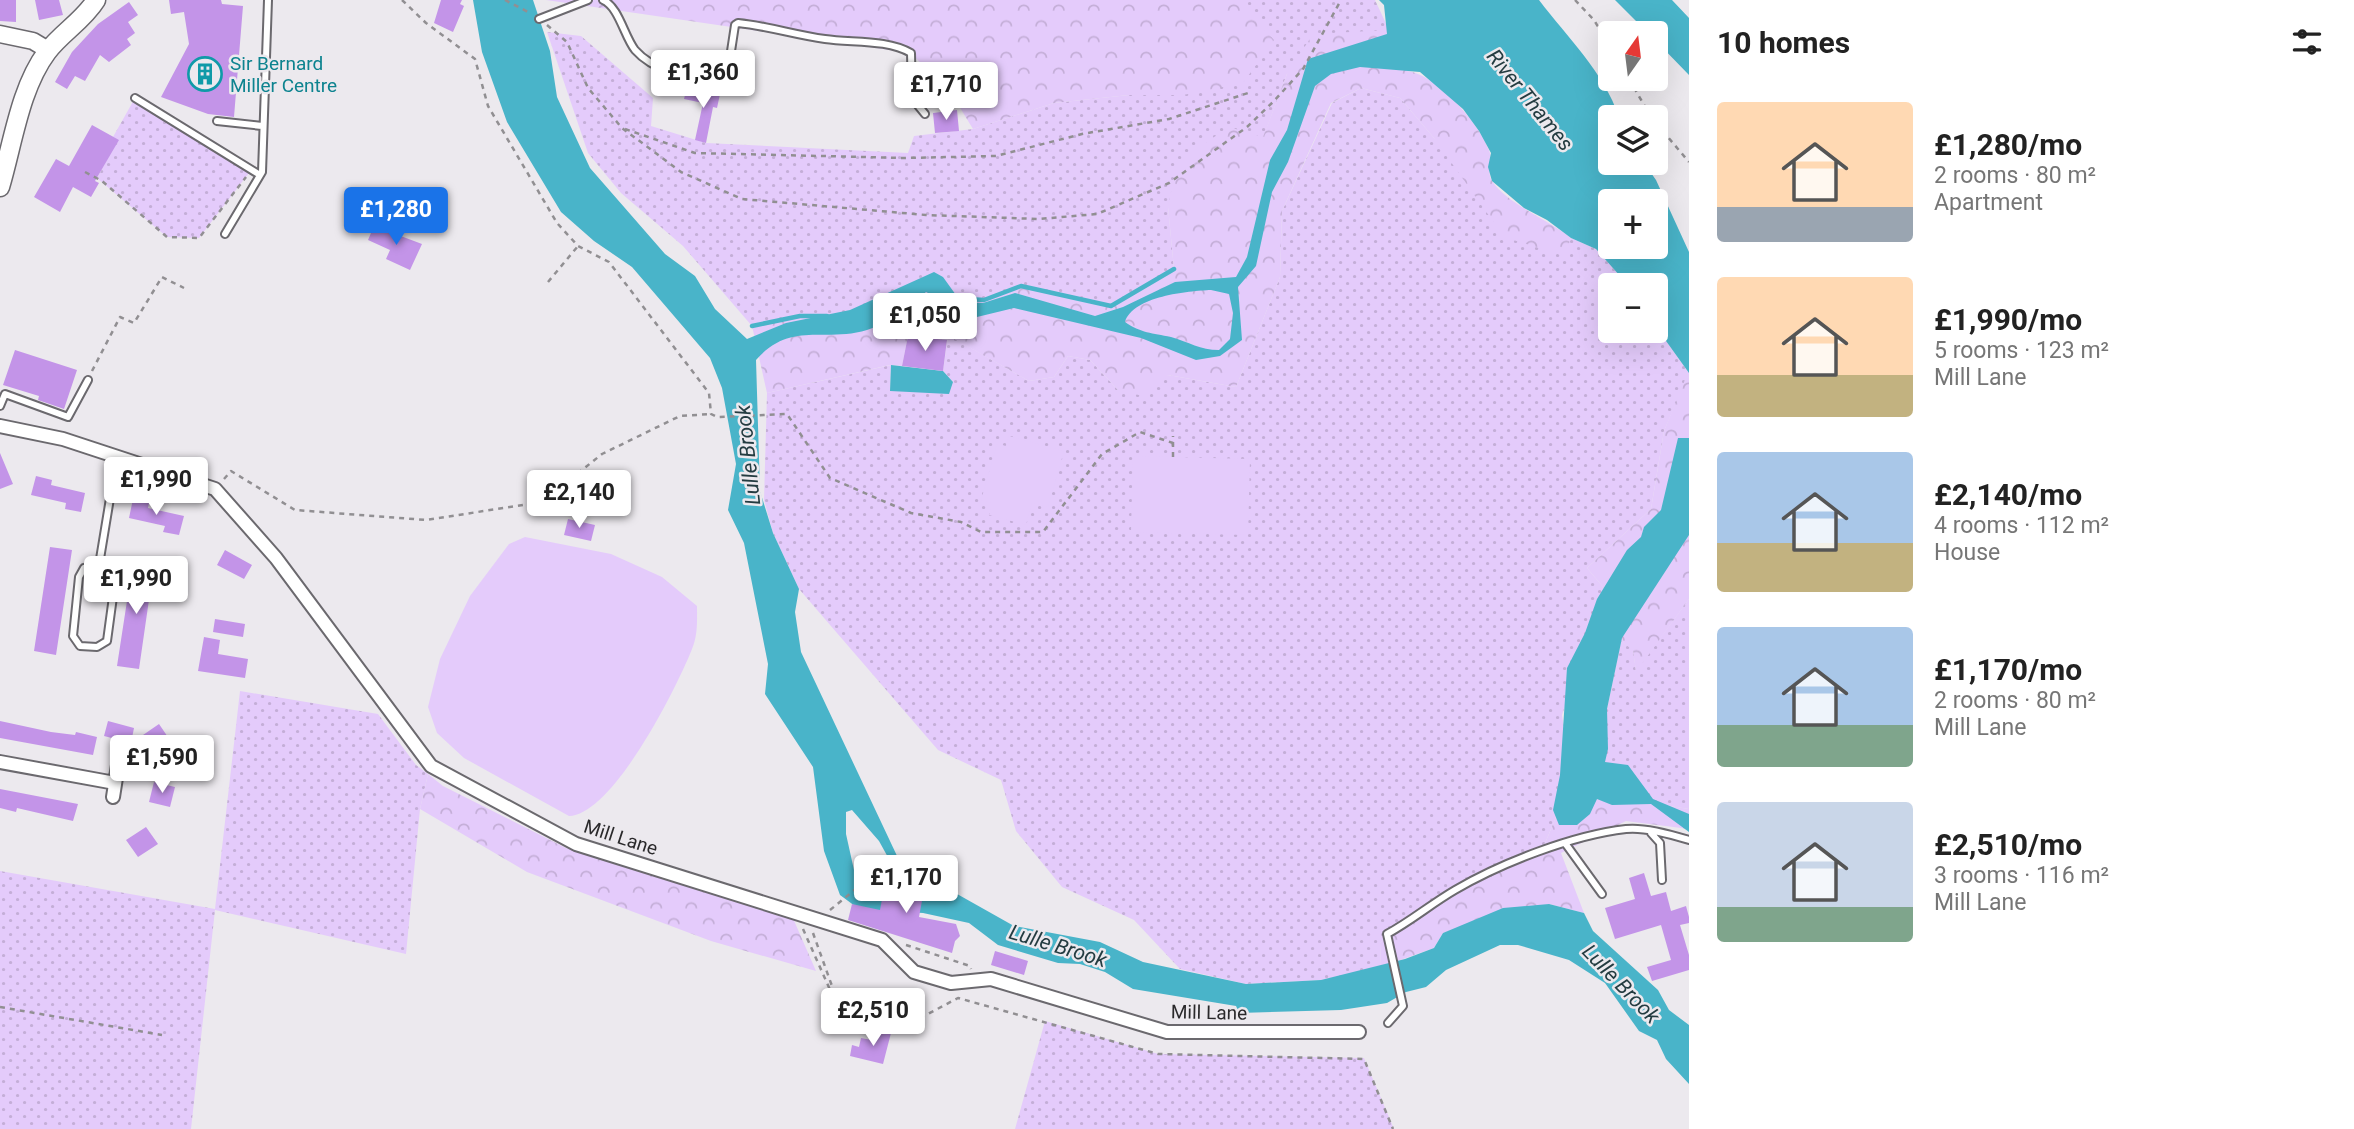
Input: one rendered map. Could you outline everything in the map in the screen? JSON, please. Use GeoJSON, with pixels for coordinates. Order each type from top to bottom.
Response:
{"type":"FeatureCollection","features":[{"type":"Feature","properties":{"kind":"main road"},"geometry":{"type":"LineString","coordinates":[[2,176],[7,138],[33,73],[48,50],[89,12],[96,0]]}},
{"type":"Feature","properties":{"kind":"main road"},"geometry":{"type":"LineString","coordinates":[[0,34],[33,41],[48,50]]}},
{"type":"Feature","properties":{"kind":"street","name":"Mill Lane"},"geometry":{"type":"LineString","coordinates":[[0,426],[63,439],[215,489],[276,558],[430,766],[576,844],[883,940],[914,972],[951,983],[977,983],[991,979],[1167,1032],[1359,1032]]}},
{"type":"Feature","properties":{"kind":"street"},"geometry":{"type":"LineString","coordinates":[[0,762],[116,783]]}},
{"type":"Feature","properties":{"kind":"street"},"geometry":{"type":"LineString","coordinates":[[113,797],[118,765]]}},
{"type":"Feature","properties":{"kind":"lane"},"geometry":{"type":"LineString","coordinates":[[225,234],[224,230],[261,175],[268,0]]}},
{"type":"Feature","properties":{"kind":"lane"},"geometry":{"type":"LineString","coordinates":[[539,19],[588,0]]}},
{"type":"Feature","properties":{"kind":"lane"},"geometry":{"type":"LineString","coordinates":[[603,0],[614,12],[636,51],[673,74],[729,84],[736,25],[774,27],[821,39],[899,46],[911,53],[912,98],[925,114]]}},
{"type":"Feature","properties":{"kind":"lane"},"geometry":{"type":"LineString","coordinates":[[135,98],[261,175]]}},
{"type":"Feature","properties":{"kind":"lane"},"geometry":{"type":"LineString","coordinates":[[217,121],[262,126]]}},
{"type":"Feature","properties":{"kind":"lane"},"geometry":{"type":"LineString","coordinates":[[0,406],[5,394],[68,417],[88,380]]}},
{"type":"Feature","properties":{"kind":"lane"},"geometry":{"type":"LineString","coordinates":[[99,565],[117,456]]}},
{"type":"Feature","properties":{"kind":"lane"},"geometry":{"type":"LineString","coordinates":[[99,565],[113,573],[115,582],[107,640],[97,648],[80,646],[73,636],[79,577],[83,568],[99,565]]}},
{"type":"Feature","properties":{"kind":"lane"},"geometry":{"type":"LineString","coordinates":[[1388,1023],[1404,1006],[1387,934],[1454,891],[1501,867],[1565,844],[1628,829],[1667,833],[1689,840]]}},
{"type":"Feature","properties":{"kind":"lane"},"geometry":{"type":"LineString","coordinates":[[1651,833],[1660,843],[1662,880]]}},
{"type":"Feature","properties":{"kind":"lane"},"geometry":{"type":"LineString","coordinates":[[1565,844],[1602,894]]}},
{"type":"Feature","properties":{"kind":"path"},"geometry":{"type":"LineString","coordinates":[[402,0],[426,23],[475,59],[488,106],[557,223],[578,246],[609,262],[709,393],[711,414]]}},
{"type":"Feature","properties":{"kind":"path"},"geometry":{"type":"LineString","coordinates":[[505,0],[539,19],[567,42],[589,88],[622,128],[681,172],[742,200],[926,215],[1040,219],[1097,214],[1169,183],[1247,127],[1303,69],[1341,0]]}},
{"type":"Feature","properties":{"kind":"path"},"geometry":{"type":"LineString","coordinates":[[1575,0],[1598,26]]}},
{"type":"Feature","properties":{"kind":"path"},"geometry":{"type":"LineString","coordinates":[[622,128],[695,153],[905,158],[996,156],[1082,134],[1169,119],[1248,93]]}},
{"type":"Feature","properties":{"kind":"path"},"geometry":{"type":"LineString","coordinates":[[1668,137],[1689,162]]}},
{"type":"Feature","properties":{"kind":"path"},"geometry":{"type":"LineString","coordinates":[[85,172],[102,181],[167,237],[199,238],[252,169]]}},
{"type":"Feature","properties":{"kind":"path"},"geometry":{"type":"LineString","coordinates":[[548,282],[578,246]]}},
{"type":"Feature","properties":{"kind":"path"},"geometry":{"type":"LineString","coordinates":[[88,380],[120,317],[134,323],[162,277],[184,288]]}},
{"type":"Feature","properties":{"kind":"path"},"geometry":{"type":"LineString","coordinates":[[215,489],[231,471],[295,510],[426,520],[542,502],[602,454],[680,416],[787,414],[830,478],[911,513],[961,522],[981,532],[1042,532],[1102,454],[1140,432],[1173,443]]}},
{"type":"Feature","properties":{"kind":"path"},"geometry":{"type":"LineString","coordinates":[[1173,457],[1174,436]]}},
{"type":"Feature","properties":{"kind":"path"},"geometry":{"type":"LineString","coordinates":[[839,902],[862,884],[902,861]]}},
{"type":"Feature","properties":{"kind":"path"},"geometry":{"type":"LineString","coordinates":[[801,915],[843,1019]]}},
{"type":"Feature","properties":{"kind":"path"},"geometry":{"type":"LineString","coordinates":[[801,915],[842,1014],[895,1031],[958,998],[1158,1054],[1364,1059],[1393,1129]]}},
{"type":"Feature","properties":{"kind":"path"},"geometry":{"type":"LineString","coordinates":[[883,940],[970,966],[977,983]]}},
{"type":"Feature","properties":{"kind":"path"},"geometry":{"type":"LineString","coordinates":[[0,1007],[162,1035]]}},
{"type":"Feature","properties":{"kind":"green space"},"geometry":{"type":"Polygon","coordinates":[[[546,0],[1243,0],[1243,7],[1274,40],[1243,83],[1183,95],[1129,95],[1054,103],[973,129],[948,88],[910,53],[546,0]]]}},
{"type":"Feature","properties":{"kind":"green space"},"geometry":{"type":"Polygon","coordinates":[[[1243,0],[1375,0],[1389,30],[1287,74],[1263,138],[1168,207],[1174,269],[1111,306],[1021,286],[984,300],[889,295],[854,316],[800,316],[752,326],[683,246],[621,193],[588,153],[547,32],[581,36],[653,98],[651,126],[706,143],[908,153],[914,136],[973,129],[1054,103],[1129,95],[1183,95],[1243,7],[1243,0]]]}},
{"type":"Feature","properties":{"kind":"green space"},"geometry":{"type":"Polygon","coordinates":[[[1389,30],[1407,71],[1418,74],[1443,90],[1476,127],[1489,150],[1490,177],[1499,189],[1507,197],[1571,238],[1564,256],[1504,237],[1434,138],[1400,98],[1361,88],[1331,103],[1282,211],[1280,277],[1236,387],[1168,375],[1143,396],[1118,390],[1090,360],[1068,356],[1054,377],[1029,381],[949,336],[947,340],[908,336],[902,366],[890,365],[767,393],[752,326],[800,316],[854,316],[889,295],[984,300],[1021,286],[1111,306],[1174,269],[1168,207],[1177,162],[1229,127],[1263,137],[1287,74],[1313,34],[1389,30]]]}},
{"type":"Feature","properties":{"kind":"green space"},"geometry":{"type":"Polygon","coordinates":[[[1361,88],[1400,98],[1434,138],[1563,255],[1571,238],[1596,249],[1598,259],[1605,259],[1617,273],[1598,273],[1598,343],[1667,343],[1689,373],[1664,431],[1651,509],[1587,568],[1604,588],[1562,715],[1572,779],[1543,848],[1478,875],[1418,913],[1380,943],[1381,967],[1321,980],[1246,984],[1180,969],[1134,920],[1062,887],[1016,831],[1001,780],[938,750],[799,589],[773,533],[764,500],[767,393],[891,365],[890,391],[953,382],[943,371],[948,335],[1029,381],[1054,377],[1068,356],[1090,360],[1118,390],[1168,375],[1236,387],[1280,277],[1282,211],[1332,103],[1361,88]]]}},
{"type":"Feature","properties":{"kind":"green space"},"geometry":{"type":"Polygon","coordinates":[[[135,98],[252,169],[199,238],[167,237],[97,178],[118,140],[113,137],[135,98]]]}},
{"type":"Feature","properties":{"kind":"green space"},"geometry":{"type":"Polygon","coordinates":[[[1689,370],[1689,599],[1636,672],[1633,650],[1621,641],[1625,624],[1604,588],[1587,568],[1651,509],[1664,431],[1689,370]]]}},
{"type":"Feature","properties":{"kind":"green space"},"geometry":{"type":"Polygon","coordinates":[[[1009,436],[1064,451],[1048,507],[1032,503],[1026,525],[989,515],[993,503],[981,500],[997,444],[1006,446],[1009,436]]]}},
{"type":"Feature","properties":{"kind":"green space"},"geometry":{"type":"Polygon","coordinates":[[[1133,456],[1250,459],[1248,535],[1131,532],[1133,456]]]}},
{"type":"Feature","properties":{"kind":"green space"},"geometry":{"type":"Polygon","coordinates":[[[525,537],[611,554],[662,577],[697,606],[696,633],[692,649],[673,691],[641,746],[605,795],[586,810],[569,816],[464,758],[437,733],[428,707],[440,659],[470,596],[509,544],[525,537]]]}},
{"type":"Feature","properties":{"kind":"green space"},"geometry":{"type":"Polygon","coordinates":[[[1689,599],[1689,809],[1656,804],[1604,763],[1607,709],[1621,641],[1633,649],[1636,671],[1689,599]]]}},
{"type":"Feature","properties":{"kind":"green space"},"geometry":{"type":"Polygon","coordinates":[[[240,691],[378,714],[416,765],[428,774],[420,809],[406,954],[215,910],[191,1129],[0,1129],[0,871],[215,909],[240,691]]]}},
{"type":"Feature","properties":{"kind":"green space"},"geometry":{"type":"Polygon","coordinates":[[[428,774],[443,786],[566,848],[792,916],[816,971],[711,941],[527,872],[420,809],[428,774]]]}},
{"type":"Feature","properties":{"kind":"green space"},"geometry":{"type":"Polygon","coordinates":[[[1572,779],[1656,804],[1689,809],[1689,829],[1626,821],[1561,853],[1584,913],[1549,904],[1465,925],[1443,933],[1434,948],[1381,967],[1380,943],[1418,914],[1478,875],[1543,848],[1572,779]]]}},
{"type":"Feature","properties":{"kind":"green space"},"geometry":{"type":"Polygon","coordinates":[[[1045,1021],[1158,1054],[1364,1058],[1394,1129],[1015,1129],[1045,1021]]]}},
{"type":"Feature","properties":{"kind":"water"},"geometry":{"type":"Polygon","coordinates":[[[473,0],[533,0],[550,51],[557,97],[590,168],[665,254],[695,276],[715,309],[747,339],[786,323],[850,310],[934,272],[943,277],[961,302],[983,303],[1015,293],[1095,316],[1123,307],[1175,282],[1236,277],[1247,257],[1270,160],[1287,130],[1308,59],[1387,34],[1384,5],[1379,0],[1539,0],[1598,76],[1598,91],[1607,91],[1614,105],[1598,105],[1598,175],[1652,175],[1660,189],[1598,189],[1598,251],[1571,238],[1547,220],[1524,208],[1492,181],[1488,167],[1491,153],[1479,131],[1463,109],[1420,72],[1360,67],[1331,74],[1315,86],[1288,162],[1272,192],[1256,266],[1238,287],[1242,340],[1220,356],[1196,360],[1141,338],[1014,308],[977,317],[926,292],[898,314],[875,327],[836,335],[795,336],[769,348],[756,360],[760,491],[773,533],[799,589],[795,612],[801,652],[906,875],[934,881],[1014,926],[1100,942],[1143,962],[1246,984],[1321,980],[1405,959],[1434,948],[1443,933],[1503,908],[1549,904],[1584,913],[1593,931],[1658,990],[1669,1010],[1689,1025],[1689,1084],[1666,1059],[1657,1040],[1639,1031],[1605,983],[1569,960],[1518,945],[1500,945],[1446,970],[1426,987],[1406,992],[1387,1003],[1341,1010],[1239,1013],[1236,1006],[1133,989],[1105,972],[1080,964],[1058,963],[998,945],[969,923],[923,913],[859,909],[840,895],[824,851],[813,767],[765,694],[768,664],[744,543],[728,510],[736,464],[722,388],[710,358],[632,267],[594,241],[561,212],[507,122],[482,52],[473,0]],[[1211,290],[1176,294],[1150,301],[1130,313],[1125,322],[1147,332],[1206,349],[1219,350],[1230,339],[1233,313],[1229,294],[1211,290]],[[852,810],[846,812],[846,834],[856,879],[861,886],[876,892],[940,901],[941,895],[933,887],[906,882],[895,870],[879,841],[852,810]]]}},
{"type":"Feature","properties":{"kind":"water"},"geometry":{"type":"Polygon","coordinates":[[[1615,0],[1672,0],[1689,18],[1689,75],[1668,53],[1668,21],[1636,21],[1615,0]]]}},
{"type":"Feature","properties":{"kind":"water"},"geometry":{"type":"Polygon","coordinates":[[[1668,206],[1689,252],[1689,373],[1667,343],[1668,273],[1617,273],[1605,259],[1668,259],[1668,206]]]}},
{"type":"Feature","properties":{"kind":"water"},"geometry":{"type":"Polygon","coordinates":[[[891,365],[943,371],[953,382],[949,394],[890,391],[891,365]]]}},
{"type":"Feature","properties":{"kind":"water"},"geometry":{"type":"Polygon","coordinates":[[[1678,438],[1689,438],[1689,535],[1622,638],[1607,709],[1608,749],[1605,762],[1628,765],[1653,799],[1689,814],[1689,832],[1651,804],[1612,805],[1597,799],[1590,814],[1577,825],[1559,825],[1553,810],[1560,775],[1567,668],[1585,633],[1597,599],[1627,550],[1641,537],[1644,527],[1661,510],[1678,438]]]}},
{"type":"Feature","properties":{"kind":"building"},"geometry":{"type":"Polygon","coordinates":[[[0,0],[16,0],[16,22],[0,21],[0,0]]]}},
{"type":"Feature","properties":{"kind":"building"},"geometry":{"type":"Polygon","coordinates":[[[35,0],[59,0],[63,15],[39,20],[35,0]]]}},
{"type":"Feature","properties":{"kind":"building","name":"Sir Bernard Miller Centre"},"geometry":{"type":"Polygon","coordinates":[[[169,0],[221,0],[222,4],[243,6],[234,117],[208,114],[161,97],[189,44],[184,12],[171,14],[169,0]]]}},
{"type":"Feature","properties":{"kind":"building"},"geometry":{"type":"Polygon","coordinates":[[[441,0],[462,0],[460,4],[464,6],[453,32],[434,23],[441,0]]]}},
{"type":"Feature","properties":{"kind":"building"},"geometry":{"type":"Polygon","coordinates":[[[129,2],[138,15],[128,22],[135,33],[127,39],[131,45],[109,62],[100,55],[85,81],[75,76],[67,89],[55,82],[72,52],[98,24],[129,2]]]}},
{"type":"Feature","properties":{"kind":"building"},"geometry":{"type":"Polygon","coordinates":[[[687,87],[720,94],[717,108],[713,107],[706,143],[695,140],[703,103],[684,99],[687,87]]]}},
{"type":"Feature","properties":{"kind":"building"},"geometry":{"type":"Polygon","coordinates":[[[957,110],[959,131],[935,133],[933,113],[957,110]]]}},
{"type":"Feature","properties":{"kind":"building"},"geometry":{"type":"Polygon","coordinates":[[[92,125],[119,140],[95,181],[99,183],[91,197],[73,187],[60,212],[34,197],[56,159],[69,166],[92,125]]]}},
{"type":"Feature","properties":{"kind":"building"},"geometry":{"type":"Polygon","coordinates":[[[374,226],[422,244],[410,270],[386,259],[390,250],[368,240],[374,226]]]}},
{"type":"Feature","properties":{"kind":"building"},"geometry":{"type":"Polygon","coordinates":[[[908,336],[947,340],[943,371],[902,366],[908,336]]]}},
{"type":"Feature","properties":{"kind":"building"},"geometry":{"type":"Polygon","coordinates":[[[15,350],[77,370],[64,409],[38,400],[39,396],[3,385],[15,350]]]}},
{"type":"Feature","properties":{"kind":"building"},"geometry":{"type":"Polygon","coordinates":[[[0,453],[13,484],[0,489],[0,453]]]}},
{"type":"Feature","properties":{"kind":"building"},"geometry":{"type":"Polygon","coordinates":[[[36,476],[52,480],[51,485],[85,493],[81,512],[65,509],[66,503],[31,495],[36,476]]]}},
{"type":"Feature","properties":{"kind":"building"},"geometry":{"type":"Polygon","coordinates":[[[133,499],[149,503],[148,508],[184,516],[179,535],[163,532],[165,526],[129,518],[133,499]]]}},
{"type":"Feature","properties":{"kind":"building"},"geometry":{"type":"Polygon","coordinates":[[[568,519],[595,525],[591,541],[564,535],[568,519]]]}},
{"type":"Feature","properties":{"kind":"building"},"geometry":{"type":"Polygon","coordinates":[[[50,547],[72,550],[56,655],[34,651],[50,547]]]}},
{"type":"Feature","properties":{"kind":"building"},"geometry":{"type":"Polygon","coordinates":[[[225,550],[252,565],[244,579],[217,565],[225,550]]]}},
{"type":"Feature","properties":{"kind":"building"},"geometry":{"type":"Polygon","coordinates":[[[133,562],[154,565],[139,669],[117,666],[133,562]]]}},
{"type":"Feature","properties":{"kind":"building"},"geometry":{"type":"Polygon","coordinates":[[[215,619],[245,624],[243,637],[213,632],[215,619]]]}},
{"type":"Feature","properties":{"kind":"building"},"geometry":{"type":"Polygon","coordinates":[[[204,637],[220,640],[218,654],[248,659],[245,678],[198,671],[204,637]]]}},
{"type":"Feature","properties":{"kind":"building"},"geometry":{"type":"Polygon","coordinates":[[[0,721],[51,732],[75,735],[76,732],[97,737],[93,755],[0,738],[0,721]]]}},
{"type":"Feature","properties":{"kind":"building"},"geometry":{"type":"Polygon","coordinates":[[[108,721],[134,728],[131,743],[104,736],[108,721]]]}},
{"type":"Feature","properties":{"kind":"building"},"geometry":{"type":"Polygon","coordinates":[[[159,724],[174,746],[158,756],[143,735],[159,724]]]}},
{"type":"Feature","properties":{"kind":"building"},"geometry":{"type":"Polygon","coordinates":[[[154,782],[175,787],[170,807],[149,802],[154,782]]]}},
{"type":"Feature","properties":{"kind":"building"},"geometry":{"type":"Polygon","coordinates":[[[0,789],[78,804],[73,821],[17,808],[16,812],[0,808],[0,789]]]}},
{"type":"Feature","properties":{"kind":"building"},"geometry":{"type":"Polygon","coordinates":[[[146,827],[158,844],[138,857],[126,840],[146,827]]]}},
{"type":"Feature","properties":{"kind":"building"},"geometry":{"type":"Polygon","coordinates":[[[887,872],[926,879],[919,917],[956,924],[960,936],[955,941],[952,953],[848,920],[852,904],[880,910],[887,872]]]}},
{"type":"Feature","properties":{"kind":"building"},"geometry":{"type":"Polygon","coordinates":[[[1644,873],[1651,896],[1666,892],[1671,911],[1686,906],[1689,917],[1689,923],[1680,925],[1689,955],[1689,970],[1652,981],[1647,967],[1671,960],[1661,925],[1615,939],[1605,908],[1635,899],[1629,878],[1644,873]]]}},
{"type":"Feature","properties":{"kind":"building"},"geometry":{"type":"Polygon","coordinates":[[[995,951],[1028,961],[1024,975],[991,965],[995,951]]]}},
{"type":"Feature","properties":{"kind":"building"},"geometry":{"type":"Polygon","coordinates":[[[874,1029],[891,1033],[883,1064],[850,1056],[852,1045],[859,1047],[861,1038],[872,1040],[874,1029]]]}},
{"type":"Feature","properties":{"kind":"waterway"},"geometry":{"type":"LineString","coordinates":[[952,298],[984,300],[1021,286],[1111,306],[1174,269]]}},
{"type":"Feature","properties":{"kind":"waterway"},"geometry":{"type":"LineString","coordinates":[[917,296],[940,297]]}},
{"type":"Feature","properties":{"kind":"waterway"},"geometry":{"type":"LineString","coordinates":[[752,326],[800,316],[827,316]]}},
{"type":"Feature","properties":{"kind":"place","name":"Sir Bernard Miller Centre"},"geometry":{"type":"Point","coordinates":[205,74]}},
{"type":"Feature","properties":{"kind":"water label","name":"River Thames"},"geometry":{"type":"Point","coordinates":[1530,100]}},
{"type":"Feature","properties":{"kind":"water label","name":"Lulle Brook"},"geometry":{"type":"Point","coordinates":[748,455]}},
{"type":"Feature","properties":{"kind":"water label","name":"Lulle Brook"},"geometry":{"type":"Point","coordinates":[1058,946]}},
{"type":"Feature","properties":{"kind":"water label","name":"Lulle Brook"},"geometry":{"type":"Point","coordinates":[1621,984]}}]}
